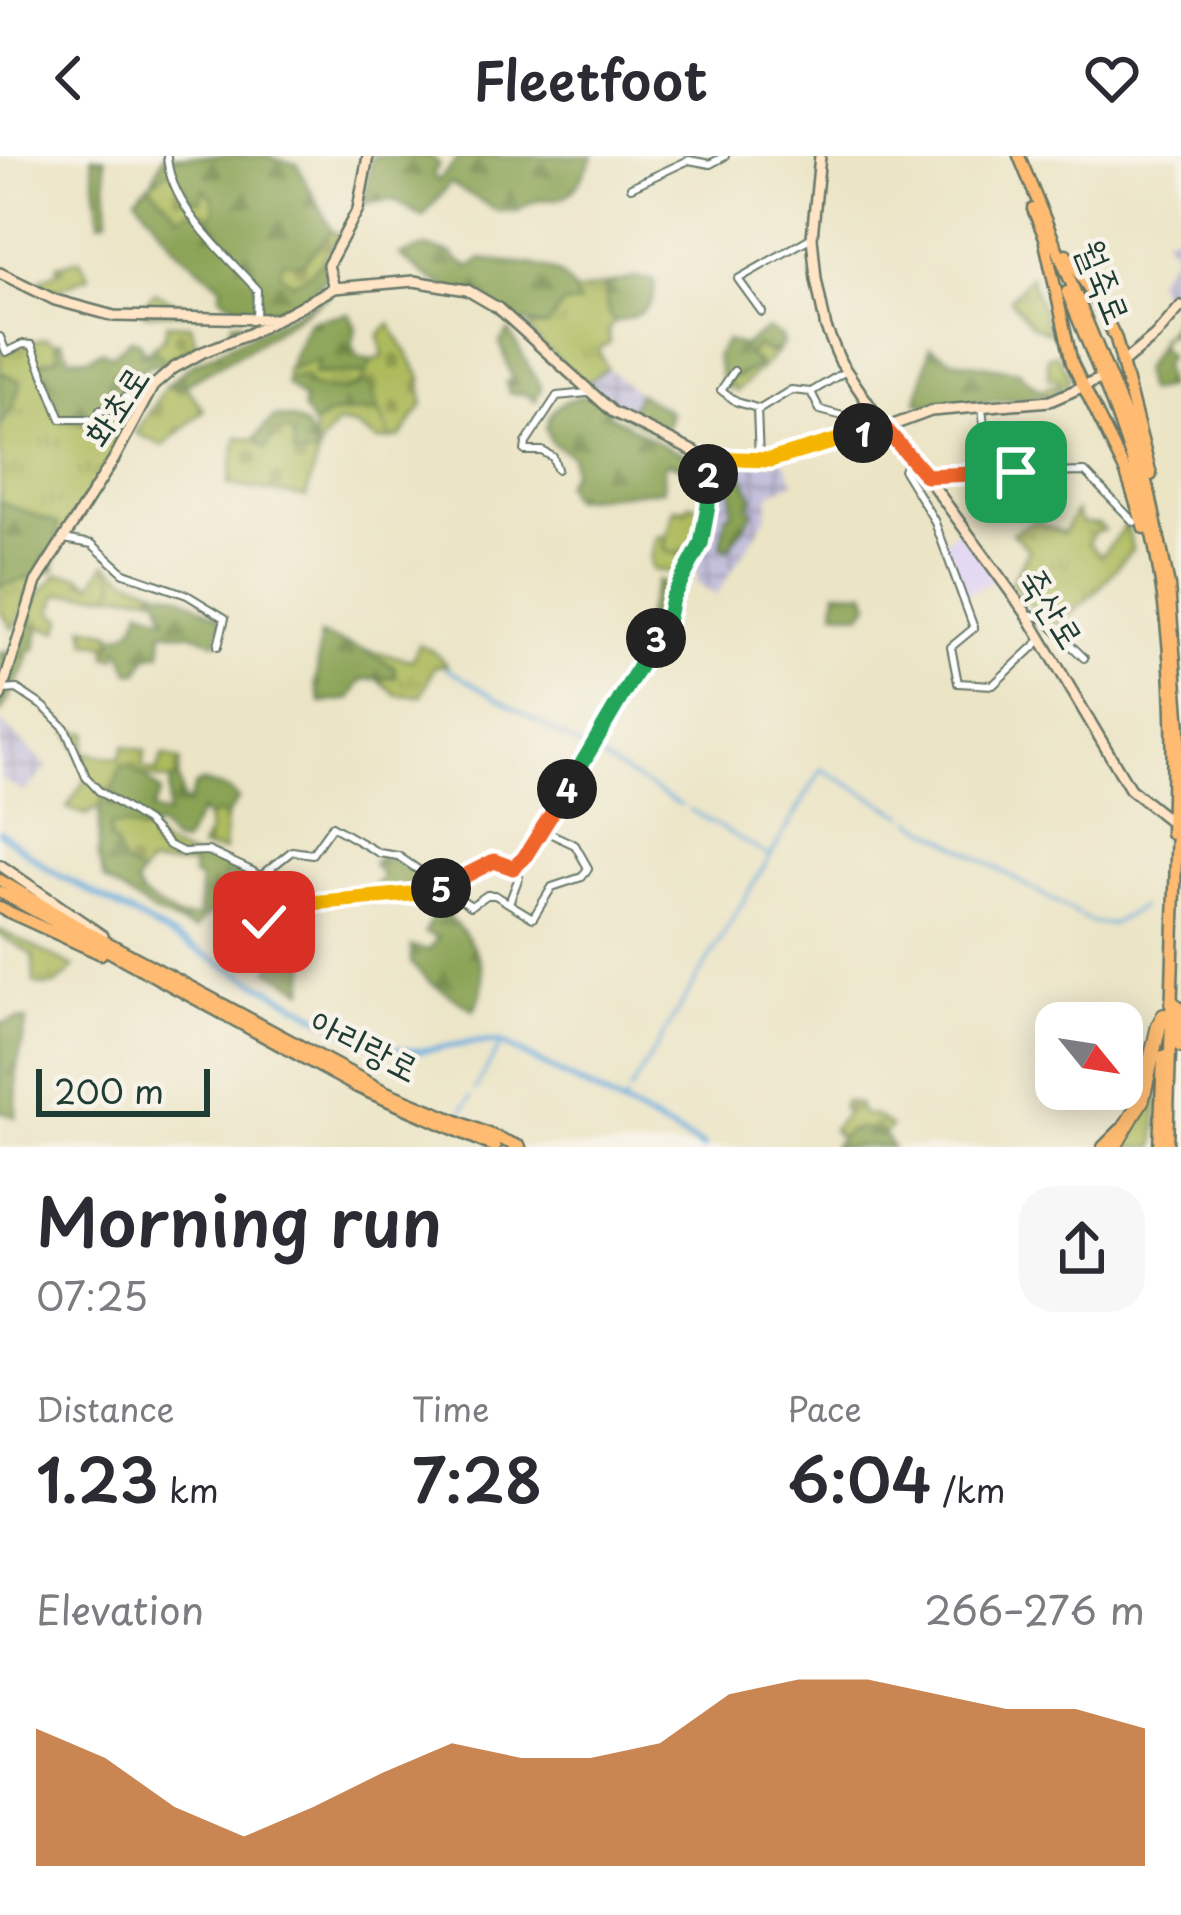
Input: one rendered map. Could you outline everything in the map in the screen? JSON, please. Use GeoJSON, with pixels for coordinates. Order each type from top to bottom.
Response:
{"type":"FeatureCollection","features":[{"type":"Feature","properties":{"kind":"highway"},"geometry":{"type":"LineString","coordinates":[[1114,1147],[1135,1114],[1150,1076],[1159,1024],[1168,1009],[1178,1010],[1181,1045]]}},
{"type":"Feature","properties":{"kind":"main road","name":"월죽로"},"geometry":{"type":"LineString","coordinates":[[1015,156],[1048,223],[1125,414],[1150,495],[1169,586],[1179,678],[1179,801],[1163,1147]]}},
{"type":"Feature","properties":{"kind":"main road","name":"월죽로"},"geometry":{"type":"LineString","coordinates":[[1015,156],[1118,418],[1153,538],[1172,694],[1168,1009]]}},
{"type":"Feature","properties":{"kind":"main road"},"geometry":{"type":"LineString","coordinates":[[1048,223],[1099,304],[1123,363],[1153,485],[1150,495]]}},
{"type":"Feature","properties":{"kind":"main road"},"geometry":{"type":"LineString","coordinates":[[1046,238],[1044,248],[1067,346],[1126,473],[1143,526],[1153,538]]}},
{"type":"Feature","properties":{"kind":"main road","name":"아리랑로"},"geometry":{"type":"LineString","coordinates":[[0,880],[357,1087],[495,1147]]}},
{"type":"Feature","properties":{"kind":"main road","name":"아리랑로"},"geometry":{"type":"LineString","coordinates":[[0,892],[386,1092],[520,1147]]}},
{"type":"Feature","properties":{"kind":"main road"},"geometry":{"type":"LineString","coordinates":[[0,908],[87,949],[116,951]]}},
{"type":"Feature","properties":{"kind":"main road"},"geometry":{"type":"LineString","coordinates":[[1103,1147],[1135,1114]]}},
{"type":"Feature","properties":{"kind":"street"},"geometry":{"type":"LineString","coordinates":[[167,156],[168,170],[195,220],[257,290],[256,317]]}},
{"type":"Feature","properties":{"kind":"street"},"geometry":{"type":"LineString","coordinates":[[368,156],[358,209],[328,265],[334,288],[414,281],[467,290],[498,308],[587,392],[628,422],[707,458],[759,461],[931,411],[1050,401],[1098,380]]}},
{"type":"Feature","properties":{"kind":"street"},"geometry":{"type":"LineString","coordinates":[[631,187],[688,160],[710,164],[725,156]]}},
{"type":"Feature","properties":{"kind":"street","name":"죽산로"},"geometry":{"type":"LineString","coordinates":[[820,156],[812,238],[826,328],[846,371],[879,429],[910,455],[1026,613],[1130,789],[1169,820]]}},
{"type":"Feature","properties":{"kind":"street"},"geometry":{"type":"LineString","coordinates":[[762,312],[738,279],[812,238]]}},
{"type":"Feature","properties":{"kind":"street"},"geometry":{"type":"LineString","coordinates":[[0,273],[56,300],[114,316],[277,319]]}},
{"type":"Feature","properties":{"kind":"street","name":"화초로"},"geometry":{"type":"LineString","coordinates":[[2,694],[36,582],[114,459],[153,386],[174,368],[334,288]]}},
{"type":"Feature","properties":{"kind":"street"},"geometry":{"type":"LineString","coordinates":[[1123,363],[1181,306]]}},
{"type":"Feature","properties":{"kind":"street"},"geometry":{"type":"LineString","coordinates":[[0,337],[6,352],[32,345],[61,419],[97,419],[100,410],[112,411],[125,397],[139,406]]}},
{"type":"Feature","properties":{"kind":"street"},"geometry":{"type":"LineString","coordinates":[[734,370],[721,390],[757,408],[790,390],[812,392],[846,371]]}},
{"type":"Feature","properties":{"kind":"street"},"geometry":{"type":"LineString","coordinates":[[557,470],[553,457],[525,451],[526,443],[557,396],[587,392]]}},
{"type":"Feature","properties":{"kind":"street"},"geometry":{"type":"LineString","coordinates":[[812,392],[820,410],[879,429]]}},
{"type":"Feature","properties":{"kind":"street"},"geometry":{"type":"LineString","coordinates":[[982,407],[988,473]]}},
{"type":"Feature","properties":{"kind":"street"},"geometry":{"type":"LineString","coordinates":[[757,408],[759,461]]}},
{"type":"Feature","properties":{"kind":"street"},"geometry":{"type":"LineString","coordinates":[[910,455],[904,471],[934,520],[974,628],[951,647],[958,683],[993,685],[1041,640]]}},
{"type":"Feature","properties":{"kind":"street"},"geometry":{"type":"LineString","coordinates":[[513,868],[543,830],[667,622],[672,598],[701,544],[708,506],[707,458]]}},
{"type":"Feature","properties":{"kind":"street"},"geometry":{"type":"LineString","coordinates":[[926,476],[1084,472],[1134,522]]}},
{"type":"Feature","properties":{"kind":"street"},"geometry":{"type":"LineString","coordinates":[[64,539],[92,544],[124,573],[219,612],[225,618],[218,646]]}},
{"type":"Feature","properties":{"kind":"street"},"geometry":{"type":"LineString","coordinates":[[1026,613],[1044,619],[1084,658]]}},
{"type":"Feature","properties":{"kind":"street"},"geometry":{"type":"LineString","coordinates":[[2,694],[17,689],[44,707],[65,728],[86,777],[147,822],[169,845],[183,852],[208,851],[261,876],[293,898],[311,903],[432,892],[494,861],[513,868],[519,877],[509,904]]}},
{"type":"Feature","properties":{"kind":"street"},"geometry":{"type":"LineString","coordinates":[[261,876],[292,851],[312,854],[332,826],[379,853],[398,856],[471,906],[487,895],[533,917],[552,886],[582,877],[588,868],[567,838],[543,830]]}},
{"type":"Feature","properties":{"kind":"street"},"geometry":{"type":"LineString","coordinates":[[0,866],[116,951]]}},
{"type":"Feature","properties":{"kind":"street"},"geometry":{"type":"LineString","coordinates":[[242,950],[254,926],[285,922],[293,898]]}},
{"type":"Feature","properties":{"kind":"shaded area"},"geometry":{"type":"Polygon","coordinates":[[[1181,231],[1181,301],[1175,308],[1154,280],[1176,252],[1164,237],[1181,231]]]}},
{"type":"Feature","properties":{"kind":"shaded area"},"geometry":{"type":"Polygon","coordinates":[[[607,368],[639,394],[626,416],[585,384],[607,368]]]}},
{"type":"Feature","properties":{"kind":"shaded area"},"geometry":{"type":"Polygon","coordinates":[[[784,460],[794,482],[770,493],[766,518],[716,595],[696,583],[699,574],[690,570],[702,547],[709,463],[784,460]]]}},
{"type":"Feature","properties":{"kind":"shaded area"},"geometry":{"type":"Polygon","coordinates":[[[959,529],[998,579],[965,594],[944,541],[959,529]]]}},
{"type":"Feature","properties":{"kind":"shaded area"},"geometry":{"type":"Polygon","coordinates":[[[0,721],[48,768],[24,792],[0,779],[0,721]]]}},
{"type":"Feature","properties":{"kind":"green space"},"geometry":{"type":"Polygon","coordinates":[[[92,156],[105,158],[108,218],[100,222],[92,156]]]}},
{"type":"Feature","properties":{"kind":"green space"},"geometry":{"type":"Polygon","coordinates":[[[164,156],[265,156],[297,164],[332,231],[302,264],[280,273],[324,261],[327,274],[317,287],[278,309],[248,309],[220,295],[222,286],[177,250],[136,197],[149,184],[179,216],[200,201],[189,198],[173,170],[151,183],[164,156]]]}},
{"type":"Feature","properties":{"kind":"green space"},"geometry":{"type":"Polygon","coordinates":[[[372,156],[431,156],[439,164],[433,175],[438,181],[460,156],[593,156],[565,197],[530,203],[518,211],[498,211],[450,183],[423,217],[394,200],[364,203],[372,156]]]}},
{"type":"Feature","properties":{"kind":"green space"},"geometry":{"type":"Polygon","coordinates":[[[173,169],[189,198],[200,201],[204,189],[212,197],[215,210],[210,220],[195,209],[179,216],[149,184],[173,169]]]}},
{"type":"Feature","properties":{"kind":"green space"},"geometry":{"type":"Polygon","coordinates":[[[332,231],[339,235],[306,276],[291,283],[280,273],[282,262],[302,264],[332,231]]]}},
{"type":"Feature","properties":{"kind":"green space"},"geometry":{"type":"Polygon","coordinates":[[[425,247],[451,253],[470,267],[481,259],[540,266],[564,278],[579,303],[563,304],[546,326],[505,320],[486,296],[451,289],[400,255],[425,247]]]}},
{"type":"Feature","properties":{"kind":"green space"},"geometry":{"type":"Polygon","coordinates":[[[80,259],[89,276],[53,291],[43,288],[40,280],[59,271],[57,265],[80,259]]]}},
{"type":"Feature","properties":{"kind":"green space"},"geometry":{"type":"Polygon","coordinates":[[[1030,276],[1050,333],[1031,325],[1010,299],[1030,276]]]}},
{"type":"Feature","properties":{"kind":"green space"},"geometry":{"type":"Polygon","coordinates":[[[634,278],[654,280],[653,298],[638,314],[615,322],[608,313],[604,285],[634,278]]]}},
{"type":"Feature","properties":{"kind":"green space"},"geometry":{"type":"Polygon","coordinates":[[[604,285],[608,312],[615,322],[608,330],[610,343],[598,349],[607,368],[585,384],[529,327],[546,326],[563,304],[578,303],[575,292],[604,285]]]}},
{"type":"Feature","properties":{"kind":"green space"},"geometry":{"type":"Polygon","coordinates":[[[155,292],[191,312],[143,314],[144,303],[155,292]]]}},
{"type":"Feature","properties":{"kind":"green space"},"geometry":{"type":"Polygon","coordinates":[[[331,294],[185,385],[177,389],[167,385],[189,366],[331,294]]]}},
{"type":"Feature","properties":{"kind":"green space"},"geometry":{"type":"Polygon","coordinates":[[[1181,310],[1181,330],[1164,336],[1181,310]]]}},
{"type":"Feature","properties":{"kind":"green space"},"geometry":{"type":"Polygon","coordinates":[[[349,313],[356,328],[352,346],[359,358],[372,360],[369,373],[314,373],[320,360],[287,369],[309,321],[349,313]]]}},
{"type":"Feature","properties":{"kind":"green space"},"geometry":{"type":"Polygon","coordinates":[[[240,321],[240,330],[161,369],[152,363],[140,372],[146,386],[134,406],[125,400],[112,417],[102,413],[95,424],[60,421],[39,363],[59,357],[56,343],[61,341],[70,357],[88,358],[101,351],[112,355],[131,339],[145,353],[154,345],[165,360],[232,331],[232,322],[240,321]]]}},
{"type":"Feature","properties":{"kind":"green space"},"geometry":{"type":"Polygon","coordinates":[[[167,324],[191,325],[196,344],[164,361],[154,345],[164,338],[167,324]]]}},
{"type":"Feature","properties":{"kind":"green space"},"geometry":{"type":"Polygon","coordinates":[[[390,324],[421,377],[423,404],[401,437],[390,439],[372,386],[362,384],[372,360],[383,357],[379,335],[390,324]]]}},
{"type":"Feature","properties":{"kind":"green space"},"geometry":{"type":"Polygon","coordinates":[[[767,329],[781,337],[783,346],[769,353],[757,346],[749,355],[759,367],[722,381],[716,356],[726,341],[744,346],[767,329]]]}},
{"type":"Feature","properties":{"kind":"green space"},"geometry":{"type":"Polygon","coordinates":[[[509,331],[541,388],[535,401],[526,394],[509,393],[506,382],[513,381],[500,342],[509,331]]]}},
{"type":"Feature","properties":{"kind":"green space"},"geometry":{"type":"Polygon","coordinates":[[[45,338],[56,343],[59,357],[40,363],[102,412],[125,399],[134,406],[116,450],[37,578],[14,629],[0,612],[0,382],[4,375],[0,353],[45,338]]]}},
{"type":"Feature","properties":{"kind":"green space"},"geometry":{"type":"Polygon","coordinates":[[[1161,341],[1160,348],[1169,356],[1163,365],[1167,387],[1147,392],[1142,370],[1161,341]]]}},
{"type":"Feature","properties":{"kind":"green space"},"geometry":{"type":"Polygon","coordinates":[[[758,345],[769,353],[778,352],[736,392],[729,383],[727,390],[722,381],[741,376],[759,363],[749,356],[758,345]]]}},
{"type":"Feature","properties":{"kind":"green space"},"geometry":{"type":"Polygon","coordinates":[[[930,347],[953,360],[1019,371],[1047,396],[931,407],[917,402],[930,347]]]}},
{"type":"Feature","properties":{"kind":"green space"},"geometry":{"type":"Polygon","coordinates":[[[1057,354],[1069,376],[1066,384],[1047,396],[1043,390],[1049,385],[1057,387],[1059,380],[1049,378],[1047,357],[1057,354]]]}},
{"type":"Feature","properties":{"kind":"green space"},"geometry":{"type":"Polygon","coordinates":[[[322,359],[315,373],[369,373],[343,390],[311,386],[304,376],[287,379],[287,369],[322,359]]]}},
{"type":"Feature","properties":{"kind":"green space"},"geometry":{"type":"Polygon","coordinates":[[[0,372],[21,381],[0,427],[0,372]]]}},
{"type":"Feature","properties":{"kind":"green space"},"geometry":{"type":"Polygon","coordinates":[[[304,376],[311,386],[342,392],[362,384],[372,386],[383,410],[331,414],[313,425],[303,409],[304,400],[286,384],[287,379],[304,376]]]}},
{"type":"Feature","properties":{"kind":"green space"},"geometry":{"type":"Polygon","coordinates":[[[167,385],[177,389],[185,385],[204,410],[163,446],[136,433],[167,385]]]}},
{"type":"Feature","properties":{"kind":"green space"},"geometry":{"type":"Polygon","coordinates":[[[639,394],[671,412],[660,434],[626,416],[639,394]]]}},
{"type":"Feature","properties":{"kind":"green space"},"geometry":{"type":"Polygon","coordinates":[[[598,397],[609,407],[608,414],[672,450],[705,460],[705,473],[668,463],[663,490],[571,499],[564,485],[572,471],[572,456],[552,443],[546,429],[559,405],[598,397]]]}},
{"type":"Feature","properties":{"kind":"green space"},"geometry":{"type":"Polygon","coordinates":[[[383,410],[390,439],[378,441],[355,426],[338,423],[318,455],[313,425],[331,414],[383,410]]]}},
{"type":"Feature","properties":{"kind":"green space"},"geometry":{"type":"Polygon","coordinates":[[[274,417],[304,426],[318,455],[293,456],[270,438],[267,450],[254,439],[274,417]]]}},
{"type":"Feature","properties":{"kind":"green space"},"geometry":{"type":"Polygon","coordinates":[[[274,432],[293,435],[294,455],[318,455],[306,497],[228,485],[237,437],[254,439],[266,449],[274,432]]]}},
{"type":"Feature","properties":{"kind":"green space"},"geometry":{"type":"Polygon","coordinates":[[[739,466],[753,498],[749,505],[753,512],[728,549],[721,546],[726,516],[732,512],[731,473],[739,466]]]}},
{"type":"Feature","properties":{"kind":"green space"},"geometry":{"type":"Polygon","coordinates":[[[0,502],[58,524],[54,570],[0,586],[0,502]]]}},
{"type":"Feature","properties":{"kind":"green space"},"geometry":{"type":"Polygon","coordinates":[[[689,504],[705,508],[691,558],[664,550],[674,508],[687,509],[689,504]]]}},
{"type":"Feature","properties":{"kind":"green space"},"geometry":{"type":"Polygon","coordinates":[[[1076,511],[1081,523],[1099,524],[1104,530],[1094,533],[1088,543],[1101,556],[1127,524],[1132,549],[1097,591],[1057,625],[1031,606],[1011,582],[1029,550],[1012,533],[1035,521],[1063,533],[1076,511]]]}},
{"type":"Feature","properties":{"kind":"green space"},"geometry":{"type":"Polygon","coordinates":[[[665,536],[664,550],[691,558],[679,578],[672,572],[653,570],[650,560],[656,537],[665,536]]]}},
{"type":"Feature","properties":{"kind":"green space"},"geometry":{"type":"Polygon","coordinates":[[[106,563],[127,578],[156,589],[153,595],[111,594],[116,581],[106,563]]]}},
{"type":"Feature","properties":{"kind":"green space"},"geometry":{"type":"Polygon","coordinates":[[[106,563],[116,581],[111,594],[58,594],[52,612],[63,619],[58,631],[26,624],[39,594],[58,574],[80,577],[91,585],[106,563]]]}},
{"type":"Feature","properties":{"kind":"green space"},"geometry":{"type":"Polygon","coordinates":[[[658,580],[674,589],[665,620],[650,645],[637,639],[658,580]]]}},
{"type":"Feature","properties":{"kind":"green space"},"geometry":{"type":"Polygon","coordinates":[[[156,589],[180,595],[222,619],[216,643],[193,634],[163,631],[161,653],[147,656],[139,672],[130,672],[120,649],[111,646],[113,636],[132,628],[141,608],[166,618],[159,597],[153,595],[156,589]]]}},
{"type":"Feature","properties":{"kind":"green space"},"geometry":{"type":"Polygon","coordinates":[[[837,591],[866,592],[870,603],[861,614],[835,611],[837,591]]]}},
{"type":"Feature","properties":{"kind":"green space"},"geometry":{"type":"Polygon","coordinates":[[[26,624],[40,626],[35,649],[28,653],[27,664],[0,714],[0,653],[18,652],[26,624]]]}},
{"type":"Feature","properties":{"kind":"green space"},"geometry":{"type":"Polygon","coordinates":[[[84,626],[112,632],[111,645],[119,649],[116,658],[107,657],[106,644],[87,642],[84,626]]]}},
{"type":"Feature","properties":{"kind":"green space"},"geometry":{"type":"Polygon","coordinates":[[[320,635],[364,650],[395,668],[396,677],[362,680],[350,699],[321,703],[316,685],[320,635]]]}},
{"type":"Feature","properties":{"kind":"green space"},"geometry":{"type":"Polygon","coordinates":[[[419,644],[447,665],[435,666],[422,696],[397,695],[378,679],[395,677],[395,668],[364,650],[412,660],[419,644]]]}},
{"type":"Feature","properties":{"kind":"green space"},"geometry":{"type":"Polygon","coordinates":[[[69,731],[88,733],[83,752],[119,759],[124,746],[145,751],[142,768],[157,772],[163,755],[180,761],[178,777],[170,781],[146,776],[122,764],[100,810],[88,816],[67,808],[88,775],[69,731]]]}},
{"type":"Feature","properties":{"kind":"green space"},"geometry":{"type":"Polygon","coordinates":[[[122,764],[137,770],[161,792],[151,811],[167,815],[170,781],[178,777],[183,801],[188,803],[195,786],[202,782],[229,790],[238,799],[226,817],[207,818],[201,811],[183,844],[173,842],[158,826],[142,832],[125,826],[115,843],[124,862],[141,875],[136,885],[142,896],[178,918],[199,917],[200,880],[193,876],[192,857],[210,856],[262,882],[238,894],[236,881],[225,875],[222,893],[215,898],[219,910],[194,930],[156,914],[104,880],[98,857],[100,802],[111,791],[122,764]]]}},
{"type":"Feature","properties":{"kind":"green space"},"geometry":{"type":"Polygon","coordinates":[[[226,817],[224,851],[201,848],[209,832],[207,818],[226,817]]]}},
{"type":"Feature","properties":{"kind":"green space"},"geometry":{"type":"Polygon","coordinates":[[[111,826],[141,832],[149,829],[160,844],[192,857],[193,865],[149,865],[141,875],[124,865],[115,843],[109,840],[111,826]]]}},
{"type":"Feature","properties":{"kind":"green space"},"geometry":{"type":"Polygon","coordinates":[[[377,858],[397,859],[435,887],[366,895],[383,876],[373,864],[377,858]]]}},
{"type":"Feature","properties":{"kind":"green space"},"geometry":{"type":"Polygon","coordinates":[[[444,892],[457,901],[448,917],[467,937],[479,960],[483,984],[474,1010],[431,983],[411,963],[411,946],[429,950],[438,938],[425,933],[444,892]]]}},
{"type":"Feature","properties":{"kind":"green space"},"geometry":{"type":"Polygon","coordinates":[[[297,903],[308,906],[307,945],[286,940],[281,949],[263,939],[270,929],[290,922],[297,903]]]}},
{"type":"Feature","properties":{"kind":"green space"},"geometry":{"type":"Polygon","coordinates":[[[0,930],[74,967],[52,986],[34,983],[33,955],[0,935],[0,930]]]}},
{"type":"Feature","properties":{"kind":"green space"},"geometry":{"type":"Polygon","coordinates":[[[286,940],[307,945],[304,990],[269,970],[286,940]]]}},
{"type":"Feature","properties":{"kind":"green space"},"geometry":{"type":"Polygon","coordinates":[[[27,1020],[17,1067],[16,1117],[0,1112],[0,1024],[27,1020]]]}},
{"type":"Feature","properties":{"kind":"green space"},"geometry":{"type":"Polygon","coordinates":[[[1159,1072],[1155,1147],[1123,1147],[1147,1107],[1159,1072]]]}},
{"type":"Feature","properties":{"kind":"green space"},"geometry":{"type":"Polygon","coordinates":[[[845,1101],[858,1104],[862,1114],[876,1116],[891,1127],[884,1134],[855,1129],[840,1138],[832,1129],[847,1113],[842,1109],[845,1101]]]}},
{"type":"Feature","properties":{"kind":"green space"},"geometry":{"type":"Polygon","coordinates":[[[867,1127],[884,1134],[892,1147],[833,1147],[844,1133],[867,1127]]]}},
{"type":"Feature","properties":{"kind":"waterway"},"geometry":{"type":"LineString","coordinates":[[446,668],[584,749]]}},
{"type":"Feature","properties":{"kind":"waterway"},"geometry":{"type":"LineString","coordinates":[[593,754],[681,805]]}},
{"type":"Feature","properties":{"kind":"waterway"},"geometry":{"type":"LineString","coordinates":[[630,1091],[822,769],[905,816]]}},
{"type":"Feature","properties":{"kind":"waterway"},"geometry":{"type":"LineString","coordinates":[[689,809],[769,856]]}},
{"type":"Feature","properties":{"kind":"waterway"},"geometry":{"type":"LineString","coordinates":[[912,820],[1093,923],[1112,924],[1141,907]]}},
{"type":"Feature","properties":{"kind":"waterway"},"geometry":{"type":"LineString","coordinates":[[0,832],[50,870],[366,1042],[417,1050],[501,1043],[704,1147]]}},
{"type":"Feature","properties":{"kind":"waterway"},"geometry":{"type":"LineString","coordinates":[[475,1090],[501,1043]]}},
{"type":"Feature","properties":{"kind":"waterway"},"geometry":{"type":"LineString","coordinates":[[463,1110],[471,1097]]}},
{"type":"Feature","properties":{"kind":"waterway"},"geometry":{"type":"LineString","coordinates":[[623,1104],[626,1099]]}},
{"type":"Feature","properties":{"kind":"route"},"geometry":{"type":"LineString","coordinates":[[264,922],[285,922],[293,898],[311,903],[432,892],[494,861],[513,868],[524,858],[667,622],[672,598],[701,544],[708,506],[707,458],[770,460],[885,428],[926,476],[1016,472]]}}]}
